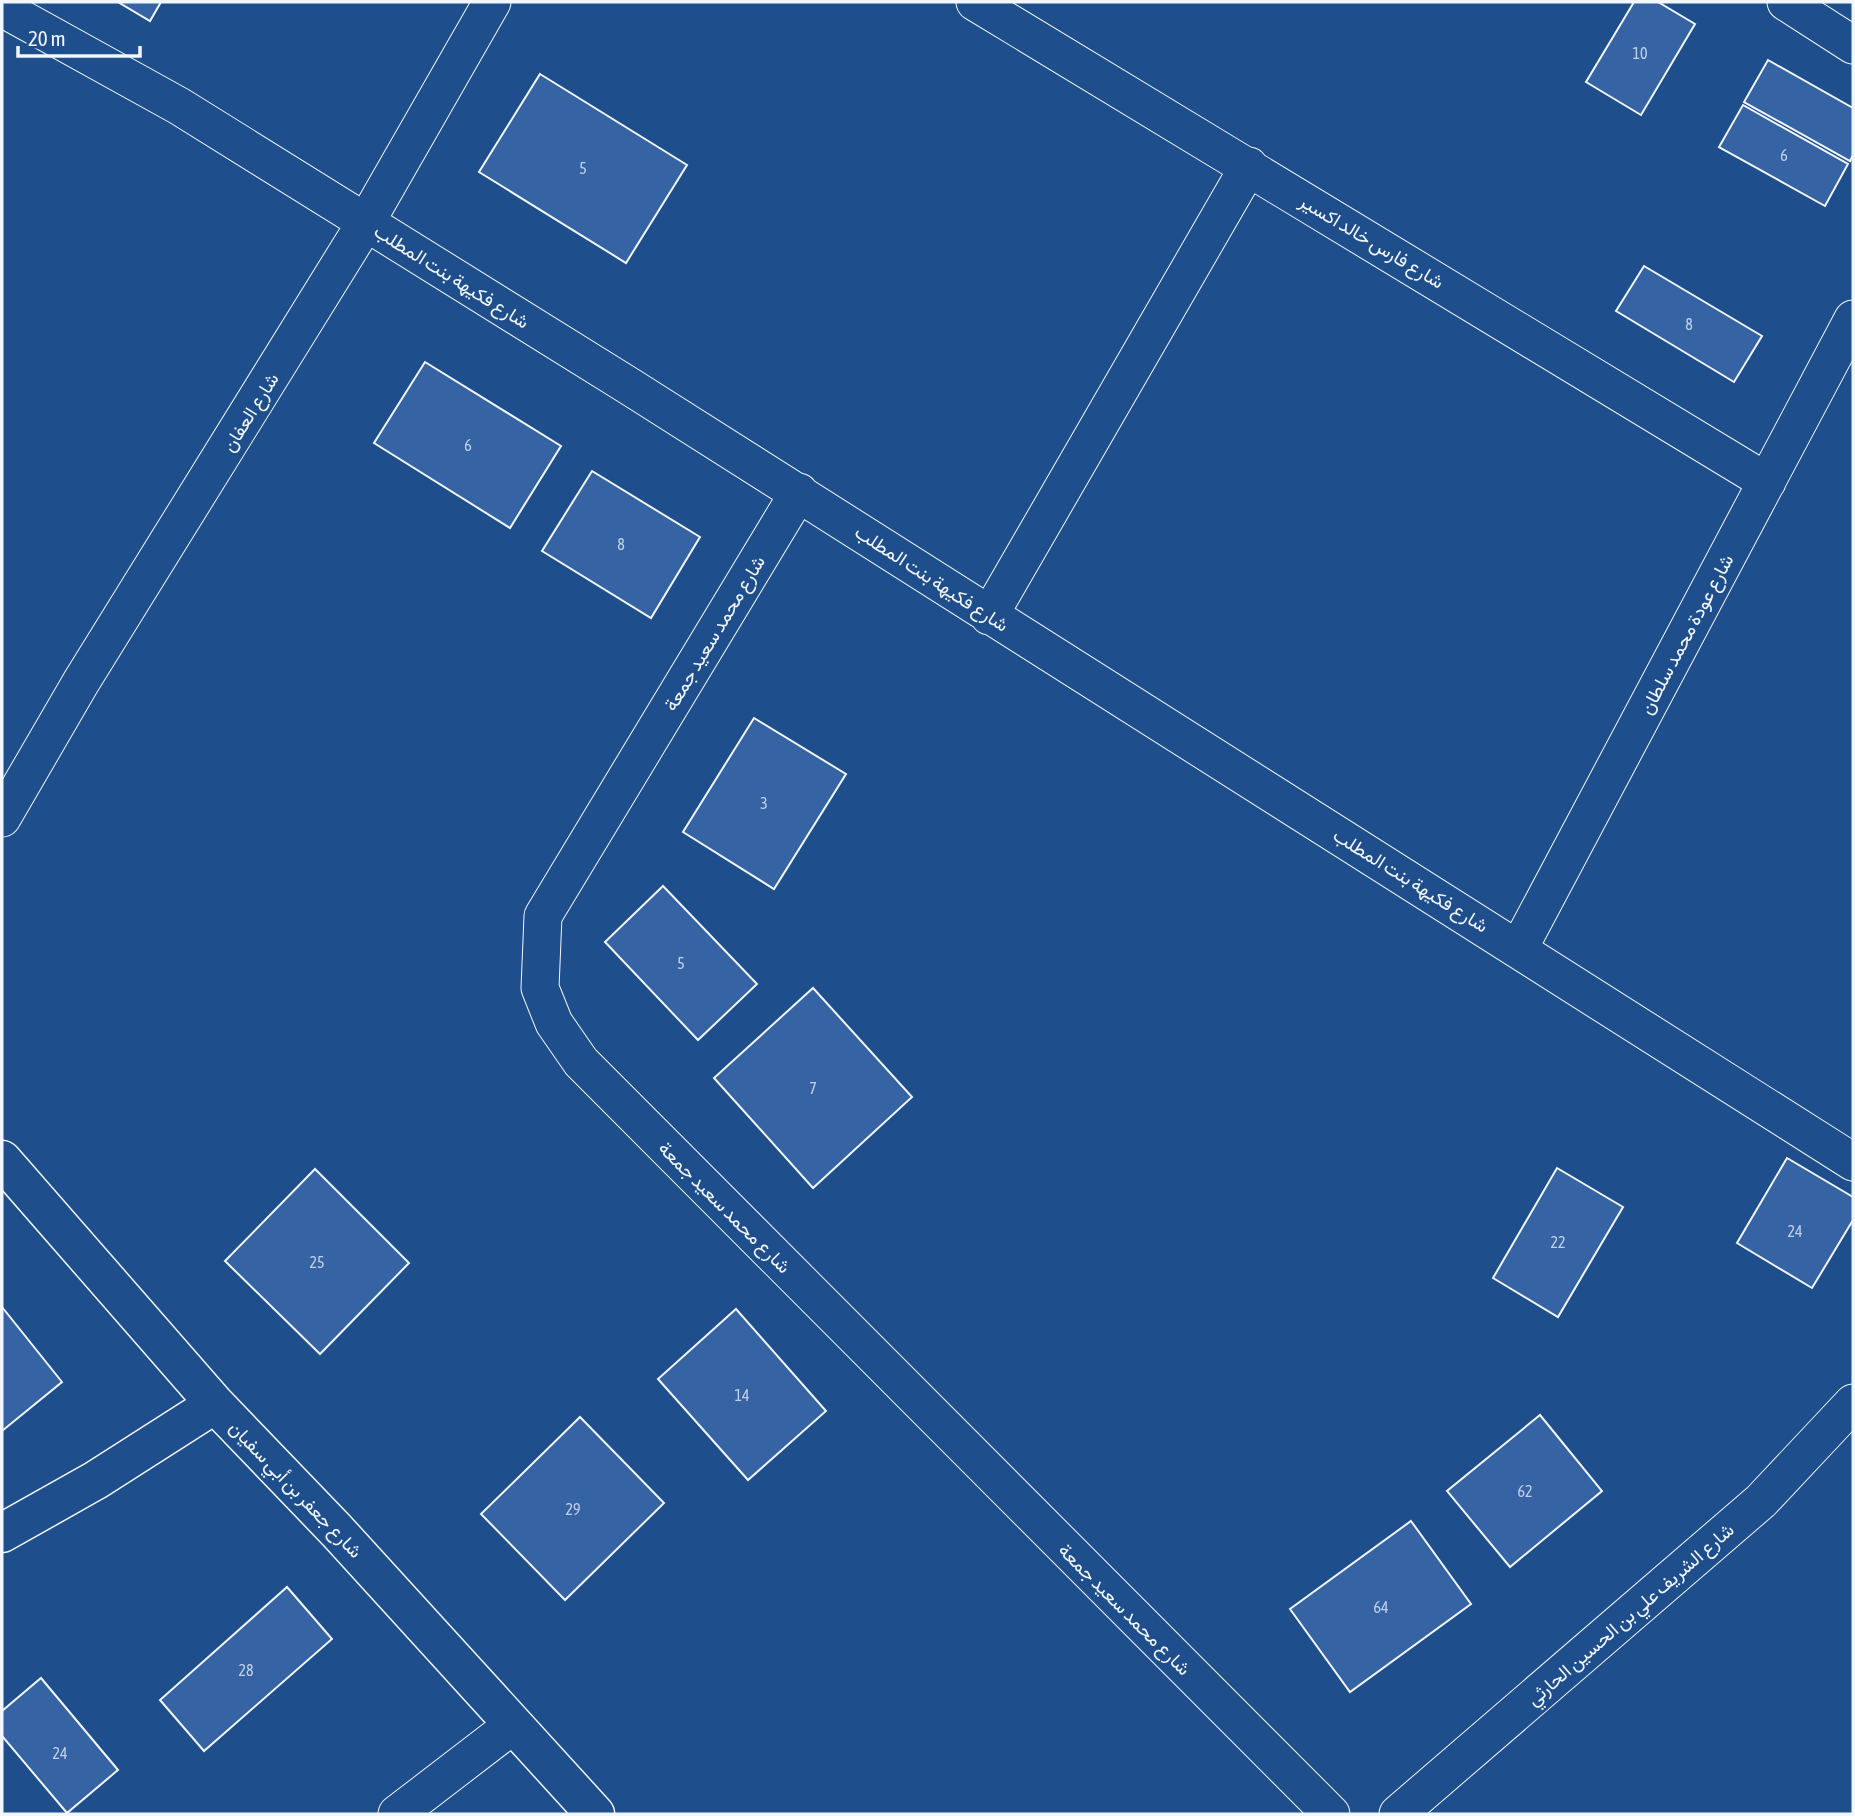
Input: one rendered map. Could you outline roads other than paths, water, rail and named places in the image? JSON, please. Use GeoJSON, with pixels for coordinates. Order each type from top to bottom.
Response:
{"type":"FeatureCollection","features":[{"type":"Feature","properties":{"kind":"street","name":"شارع العفان"},"geometry":{"type":"LineString","coordinates":[[2,818],[81,682],[366,222],[492,2]]}},
{"type":"Feature","properties":{"kind":"street","name":"شارع فارس خالد اكسير"},"geometry":{"type":"LineString","coordinates":[[975,2],[1767,482]]}},
{"type":"Feature","properties":{"kind":"street"},"geometry":{"type":"LineString","coordinates":[[1786,2],[1853,45]]}},
{"type":"Feature","properties":{"kind":"street","name":"شارع فكيهة بنت المطلب"},"geometry":{"type":"LineString","coordinates":[[2,8],[179,106],[366,222],[799,492],[989,616],[1519,948],[1853,1162]]}},
{"type":"Feature","properties":{"kind":"street"},"geometry":{"type":"LineString","coordinates":[[989,616],[1249,166]]}},
{"type":"Feature","properties":{"kind":"street","name":"شارع عودة محمد سلطان"},"geometry":{"type":"LineString","coordinates":[[1519,948],[1853,319]]}},
{"type":"Feature","properties":{"kind":"street","name":"شارع محمد سعيد جمعة"},"geometry":{"type":"LineString","coordinates":[[799,492],[543,916],[540,988],[554,1023],[580,1062],[1331,1814]]}},
{"type":"Feature","properties":{"kind":"street","name":"شارع جعفر بن أبي سفيان"},"geometry":{"type":"LineString","coordinates":[[2,1160],[215,1404],[337,1531],[595,1814]]}},
{"type":"Feature","properties":{"kind":"street","name":"شارع الشريف علي بن الحسين الحارثي"},"geometry":{"type":"LineString","coordinates":[[1398,1814],[1761,1501],[1853,1403]]}},
{"type":"Feature","properties":{"kind":"street"},"geometry":{"type":"LineString","coordinates":[[2,1533],[96,1480],[215,1404]]}},
{"type":"Feature","properties":{"kind":"street"},"geometry":{"type":"LineString","coordinates":[[397,1814],[513,1725]]}}]}
